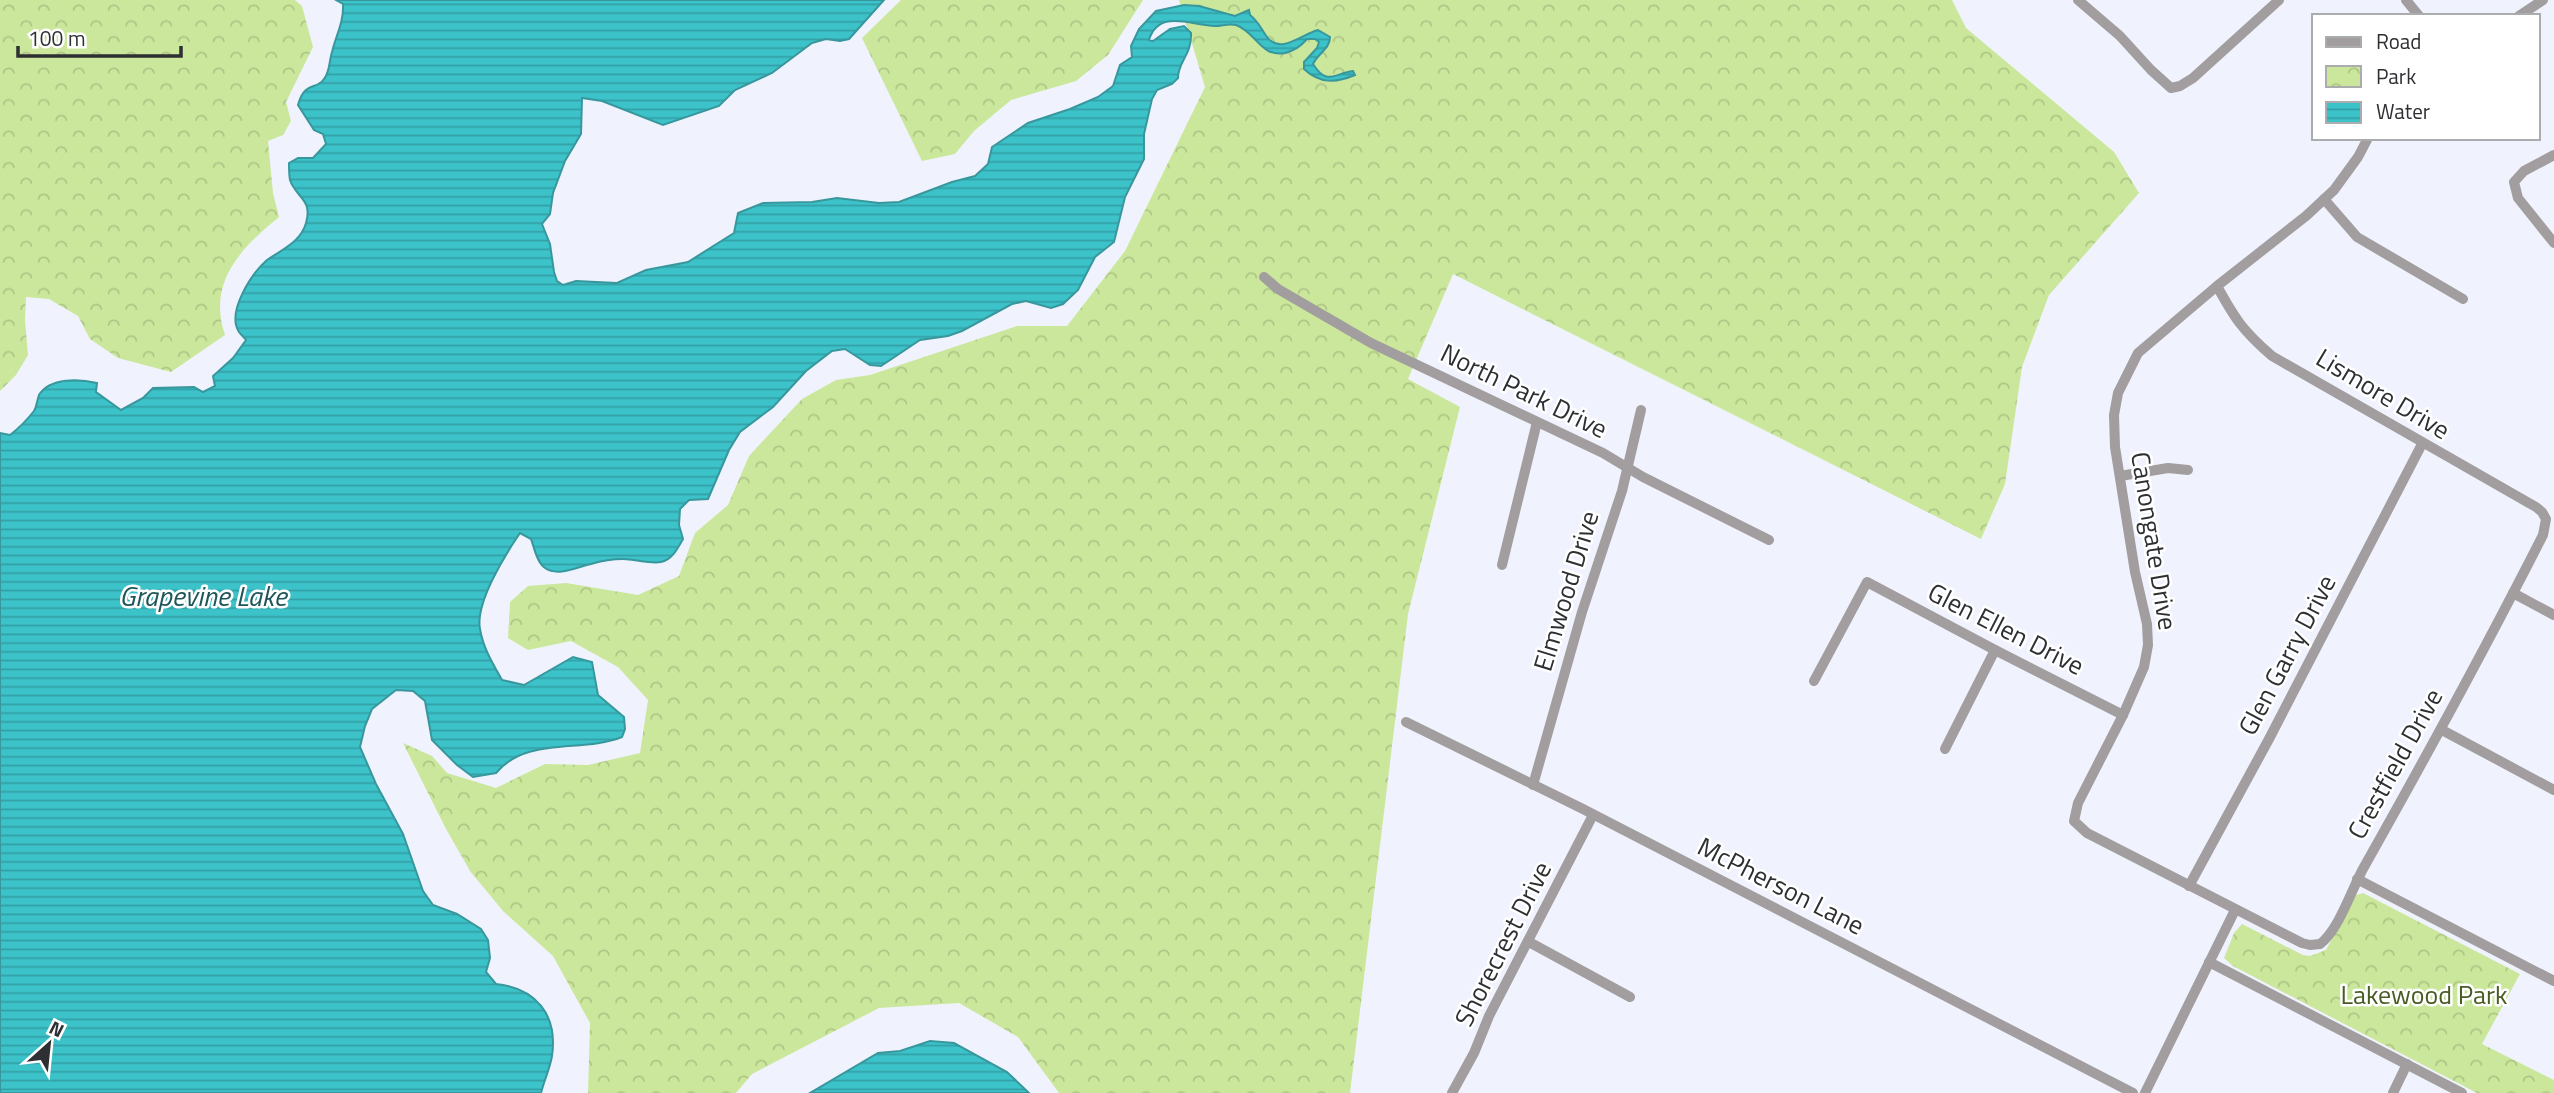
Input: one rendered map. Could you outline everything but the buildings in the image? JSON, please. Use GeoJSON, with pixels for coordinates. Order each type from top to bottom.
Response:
{"type":"FeatureCollection","features":[{"type":"Feature","properties":{"kind":"street"},"geometry":{"type":"LineString","coordinates":[[2078,0],[2120,36],[2171,88],[2193,78],[2279,0]]}},
{"type":"Feature","properties":{"kind":"street"},"geometry":{"type":"LineString","coordinates":[[2406,0],[2417,14]]}},
{"type":"Feature","properties":{"kind":"street"},"geometry":{"type":"LineString","coordinates":[[2522,14],[2543,0]]}},
{"type":"Feature","properties":{"kind":"street","name":"Canongate Drive"},"geometry":{"type":"LineString","coordinates":[[2235,910],[2087,833],[2074,821],[2078,803],[2144,667],[2148,645],[2147,624],[2135,572],[2115,447],[2114,415],[2118,393],[2138,353],[2324,199],[2342,179],[2367,140]]}},
{"type":"Feature","properties":{"kind":"street"},"geometry":{"type":"LineString","coordinates":[[2554,155],[2524,171],[2514,182],[2518,198],[2554,243]]}},
{"type":"Feature","properties":{"kind":"street"},"geometry":{"type":"LineString","coordinates":[[2324,199],[2357,237],[2463,299]]}},
{"type":"Feature","properties":{"kind":"street","name":"North Park Drive"},"geometry":{"type":"LineString","coordinates":[[1264,277],[1278,289],[1371,343],[1603,453],[1627,468],[1769,540]]}},
{"type":"Feature","properties":{"kind":"street","name":"Lismore Drive"},"geometry":{"type":"LineString","coordinates":[[2217,286],[2238,324],[2272,356],[2536,508],[2546,519]]}},
{"type":"Feature","properties":{"kind":"street","name":"Elmwood Drive"},"geometry":{"type":"LineString","coordinates":[[1533,785],[1559,688],[1622,491],[1641,410]]}},
{"type":"Feature","properties":{"kind":"street"},"geometry":{"type":"LineString","coordinates":[[1502,565],[1537,422]]}},
{"type":"Feature","properties":{"kind":"street","name":"Glen Garry Drive"},"geometry":{"type":"LineString","coordinates":[[2189,886],[2422,444]]}},
{"type":"Feature","properties":{"kind":"street"},"geometry":{"type":"LineString","coordinates":[[2120,476],[2168,468],[2188,470]]}},
{"type":"Feature","properties":{"kind":"street","name":"Crestfield Drive"},"geometry":{"type":"LineString","coordinates":[[2235,910],[2311,946],[2320,944],[2332,930],[2357,879],[2442,730],[2514,593],[2543,535],[2546,519]]}},
{"type":"Feature","properties":{"kind":"street","name":"Glen Ellen Drive"},"geometry":{"type":"LineString","coordinates":[[1814,681],[1867,582],[2123,715]]}},
{"type":"Feature","properties":{"kind":"street"},"geometry":{"type":"LineString","coordinates":[[2514,593],[2554,615]]}},
{"type":"Feature","properties":{"kind":"street"},"geometry":{"type":"LineString","coordinates":[[1945,748],[1995,650]]}},
{"type":"Feature","properties":{"kind":"street","name":"McPherson Lane"},"geometry":{"type":"LineString","coordinates":[[1406,722],[2133,1093]]}},
{"type":"Feature","properties":{"kind":"street"},"geometry":{"type":"LineString","coordinates":[[2442,730],[2554,790]]}},
{"type":"Feature","properties":{"kind":"street","name":"Shorecrest Drive"},"geometry":{"type":"LineString","coordinates":[[1452,1093],[1593,816]]}},
{"type":"Feature","properties":{"kind":"street"},"geometry":{"type":"LineString","coordinates":[[2357,879],[2554,981]]}},
{"type":"Feature","properties":{"kind":"street"},"geometry":{"type":"LineString","coordinates":[[2145,1093],[2235,910]]}},
{"type":"Feature","properties":{"kind":"street"},"geometry":{"type":"LineString","coordinates":[[1529,942],[1630,997]]}},
{"type":"Feature","properties":{"kind":"street"},"geometry":{"type":"LineString","coordinates":[[2209,962],[2462,1093]]}},
{"type":"Feature","properties":{"kind":"street"},"geometry":{"type":"LineString","coordinates":[[2393,1093],[2407,1064]]}},
{"type":"Feature","properties":{"kind":"green space"},"geometry":{"type":"Polygon","coordinates":[[[0,0],[295,0],[302,6],[313,47],[286,102],[291,121],[283,135],[268,141],[273,193],[279,217],[240,254],[224,283],[220,299],[225,335],[171,372],[118,358],[90,339],[78,316],[49,299],[26,297],[28,355],[16,375],[0,391],[0,0]]]}},
{"type":"Feature","properties":{"kind":"green space"},"geometry":{"type":"Polygon","coordinates":[[[901,0],[1143,0],[1108,55],[1076,81],[1011,100],[974,131],[955,154],[922,161],[862,38],[901,0]]]}},
{"type":"Feature","properties":{"kind":"green space"},"geometry":{"type":"Polygon","coordinates":[[[1179,0],[1952,0],[1966,28],[2114,152],[2139,193],[2049,295],[2022,367],[2005,484],[1981,539],[1453,274],[1408,379],[1460,407],[1408,614],[1350,1093],[1059,1093],[1018,1037],[959,1003],[879,1008],[752,1074],[736,1093],[588,1093],[590,1023],[553,956],[503,911],[470,871],[403,743],[432,756],[447,773],[496,788],[545,764],[588,765],[640,753],[648,700],[618,667],[571,641],[528,650],[508,638],[510,602],[528,586],[566,583],[638,595],[679,576],[695,533],[728,505],[749,456],[802,399],[836,380],[870,375],[1017,326],[1067,326],[1125,251],[1205,87],[1179,0]]]}},
{"type":"Feature","properties":{"kind":"green space","name":"Lakewood Park"},"geometry":{"type":"Polygon","coordinates":[[[2363,893],[2520,974],[2482,1044],[2554,1080],[2554,1093],[2477,1093],[2233,966],[2224,958],[2234,933],[2242,924],[2303,955],[2310,956],[2326,950],[2356,895],[2363,893]]]}},
{"type":"Feature","properties":{"kind":"water","name":"Grapevine Lake"},"geometry":{"type":"Polygon","coordinates":[[[336,0],[884,0],[849,39],[826,39],[812,43],[772,73],[735,90],[719,106],[663,125],[602,101],[582,98],[581,134],[565,161],[553,193],[550,214],[542,224],[550,244],[557,281],[563,285],[576,281],[617,283],[646,270],[688,262],[734,233],[738,213],[763,203],[812,202],[837,198],[879,203],[899,202],[975,176],[988,164],[992,147],[1028,123],[1098,97],[1113,86],[1120,65],[1132,57],[1131,46],[1139,29],[1156,11],[1184,5],[1199,6],[1235,16],[1249,10],[1267,37],[1279,44],[1292,42],[1318,30],[1330,37],[1328,45],[1313,64],[1318,71],[1327,77],[1353,71],[1355,75],[1328,81],[1304,69],[1304,62],[1317,48],[1319,42],[1315,39],[1307,39],[1295,49],[1277,54],[1264,48],[1243,28],[1236,25],[1215,26],[1177,21],[1160,24],[1149,40],[1153,41],[1170,29],[1184,26],[1191,33],[1189,47],[1178,78],[1172,84],[1157,90],[1152,99],[1144,134],[1144,159],[1125,197],[1114,242],[1095,257],[1078,290],[1063,304],[1051,308],[1026,301],[1012,304],[962,331],[920,340],[881,366],[870,365],[845,349],[832,351],[806,371],[773,407],[740,432],[729,450],[708,499],[689,500],[680,509],[679,525],[683,539],[665,561],[615,559],[568,570],[550,571],[540,562],[531,539],[520,533],[492,580],[482,606],[480,629],[489,656],[502,680],[524,685],[573,657],[592,662],[598,695],[624,717],[625,729],[622,737],[606,742],[556,747],[523,754],[509,761],[496,773],[473,777],[432,740],[425,701],[413,691],[396,690],[372,709],[360,747],[403,834],[423,891],[433,905],[457,914],[481,929],[488,940],[490,958],[486,972],[496,984],[522,991],[533,998],[547,1016],[553,1041],[552,1056],[541,1093],[0,1093],[0,433],[10,435],[17,430],[34,411],[44,389],[58,382],[74,380],[97,383],[96,392],[121,410],[143,398],[153,388],[194,387],[203,392],[215,386],[213,376],[233,358],[246,340],[239,332],[236,314],[248,283],[267,260],[300,235],[306,223],[306,204],[290,180],[289,163],[298,158],[313,158],[326,144],[323,134],[314,130],[298,105],[304,92],[321,83],[326,76],[342,17],[343,4],[336,0]]]}},
{"type":"Feature","properties":{"kind":"water"},"geometry":{"type":"Polygon","coordinates":[[[930,1041],[954,1043],[1007,1072],[1029,1093],[810,1093],[878,1053],[900,1051],[930,1041]]]}}]}
